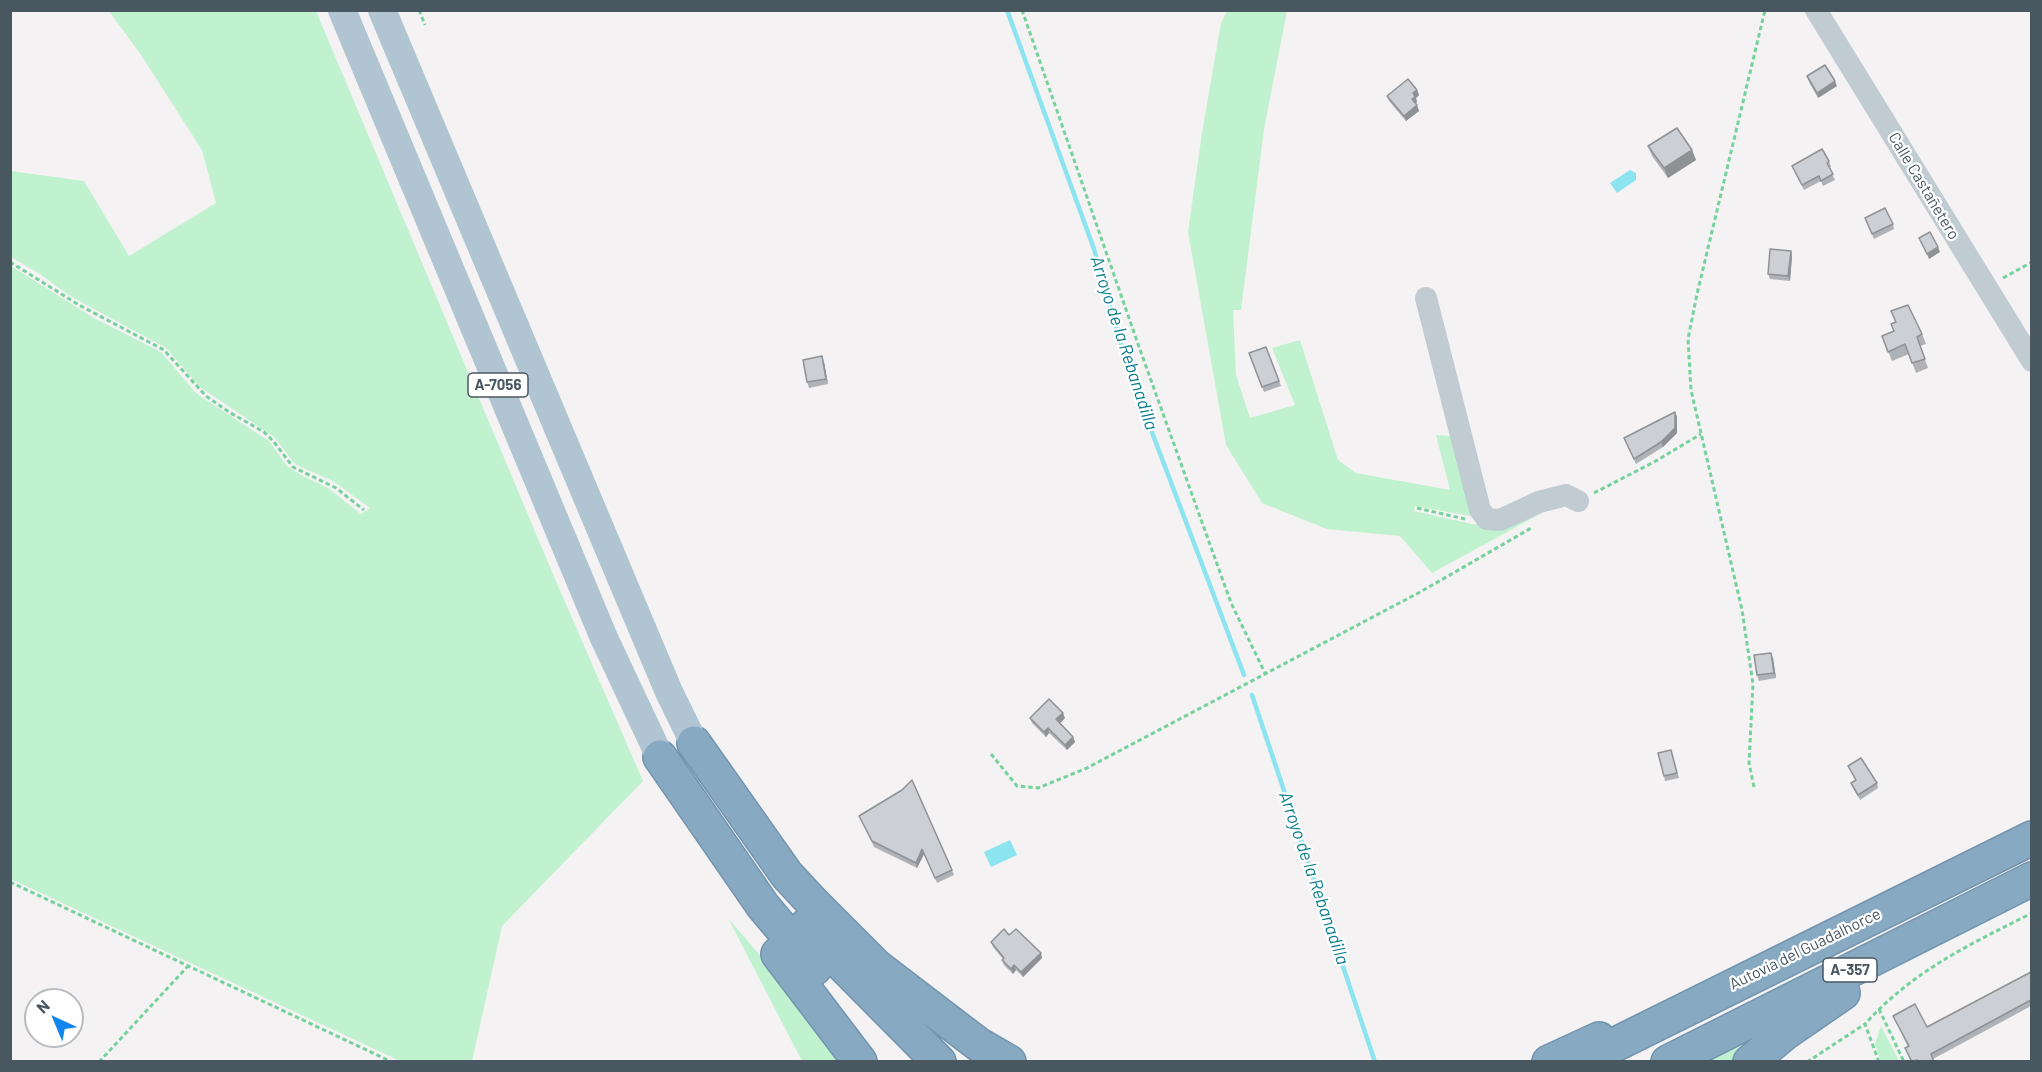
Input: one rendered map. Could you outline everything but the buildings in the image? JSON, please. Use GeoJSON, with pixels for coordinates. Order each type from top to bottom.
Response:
{"type":"FeatureCollection","features":[{"type":"Feature","properties":{"kind":"highway"},"geometry":{"type":"LineString","coordinates":[[694,743],[726,811],[778,889],[826,948],[939,1062]]}},
{"type":"Feature","properties":{"kind":"highway"},"geometry":{"type":"LineString","coordinates":[[694,743],[787,875],[814,904],[876,966],[978,1044],[1009,1062]]}},
{"type":"Feature","properties":{"kind":"highway"},"geometry":{"type":"LineString","coordinates":[[660,757],[693,829],[749,917],[860,1062]]}},
{"type":"Feature","properties":{"kind":"highway"},"geometry":{"type":"LineString","coordinates":[[660,757],[763,906],[811,964],[908,1062]]}},
{"type":"Feature","properties":{"kind":"highway","name":"Autovía del Guadalhorce"},"geometry":{"type":"LineString","coordinates":[[1580,1062],[2031,838]]}},
{"type":"Feature","properties":{"kind":"highway","name":"A-357"},"geometry":{"type":"LineString","coordinates":[[1668,1062],[2031,879]]}},
{"type":"Feature","properties":{"kind":"highway"},"geometry":{"type":"LineString","coordinates":[[1750,1062],[1785,1033],[1862,981],[2031,887]]}},
{"type":"Feature","properties":{"kind":"highway"},"geometry":{"type":"LineString","coordinates":[[1550,1062],[1616,1032],[1702,1000]]}},
{"type":"Feature","properties":{"kind":"main road","name":"A-7056"},"geometry":{"type":"LineString","coordinates":[[342,10],[604,638],[660,757]]}},
{"type":"Feature","properties":{"kind":"main road","name":"A-7056"},"geometry":{"type":"LineString","coordinates":[[382,10],[669,692],[694,743]]}},
{"type":"Feature","properties":{"kind":"street","name":"Calle Castañetero"},"geometry":{"type":"LineString","coordinates":[[1816,10],[2031,361]]}},
{"type":"Feature","properties":{"kind":"street"},"geometry":{"type":"LineString","coordinates":[[1426,298],[1480,510],[1487,519],[1500,520],[1539,502],[1566,495],[1578,501]]}},
{"type":"Feature","properties":{"kind":"path"},"geometry":{"type":"LineString","coordinates":[[418,10],[425,26]]}},
{"type":"Feature","properties":{"kind":"path"},"geometry":{"type":"LineString","coordinates":[[1022,10],[1231,603],[1265,673]]}},
{"type":"Feature","properties":{"kind":"path"},"geometry":{"type":"LineString","coordinates":[[1754,787],[1749,763],[1753,684],[1745,631],[1691,390],[1688,339],[1765,10]]}},
{"type":"Feature","properties":{"kind":"path"},"geometry":{"type":"LineString","coordinates":[[10,262],[79,305],[164,350],[206,396],[264,432],[293,467],[336,488],[364,510]]}},
{"type":"Feature","properties":{"kind":"path"},"geometry":{"type":"LineString","coordinates":[[1986,287],[2031,262]]}},
{"type":"Feature","properties":{"kind":"path"},"geometry":{"type":"LineString","coordinates":[[1578,501],[1654,462],[1701,434]]}},
{"type":"Feature","properties":{"kind":"path"},"geometry":{"type":"LineString","coordinates":[[1417,508],[1471,520],[1487,519]]}},
{"type":"Feature","properties":{"kind":"path"},"geometry":{"type":"LineString","coordinates":[[991,754],[1017,786],[1038,788],[1087,768],[1422,591],[1536,525]]}},
{"type":"Feature","properties":{"kind":"path"},"geometry":{"type":"LineString","coordinates":[[10,882],[392,1062]]}},
{"type":"Feature","properties":{"kind":"path"},"geometry":{"type":"LineString","coordinates":[[1808,1062],[1865,1024],[1918,976],[1958,950],[2031,913]]}},
{"type":"Feature","properties":{"kind":"path"},"geometry":{"type":"LineString","coordinates":[[99,1062],[188,966]]}},
{"type":"Feature","properties":{"kind":"path"},"geometry":{"type":"LineString","coordinates":[[1879,1009],[1904,1062]]}},
{"type":"Feature","properties":{"kind":"path"},"geometry":{"type":"LineString","coordinates":[[1865,1024],[1879,1062]]}},
{"type":"Feature","properties":{"kind":"green space"},"geometry":{"type":"Polygon","coordinates":[[[109,11],[316,11],[555,579],[643,781],[502,926],[472,1061],[400,1061],[11,879],[11,266],[94,318],[161,352],[195,392],[269,441],[287,466],[328,488],[361,514],[370,508],[333,481],[296,465],[274,437],[200,387],[166,348],[70,296],[40,274],[11,257],[11,171],[84,181],[129,256],[216,203],[202,150],[141,55],[109,11]]]}},
{"type":"Feature","properties":{"kind":"green space"},"geometry":{"type":"Polygon","coordinates":[[[1227,11],[1287,11],[1264,129],[1241,310],[1233,310],[1236,375],[1250,418],[1295,405],[1272,348],[1300,340],[1338,460],[1356,473],[1450,490],[1436,435],[1452,436],[1470,506],[1470,516],[1415,506],[1414,511],[1472,524],[1496,525],[1560,503],[1432,573],[1400,536],[1327,529],[1262,503],[1226,445],[1188,232],[1221,23],[1227,11]]]}},
{"type":"Feature","properties":{"kind":"green space"},"geometry":{"type":"Polygon","coordinates":[[[728,918],[818,1023],[845,1061],[802,1061],[728,918]]]}},
{"type":"Feature","properties":{"kind":"green space"},"geometry":{"type":"Polygon","coordinates":[[[1778,1022],[1737,1061],[1700,1062],[1778,1022]]]}},
{"type":"Feature","properties":{"kind":"green space"},"geometry":{"type":"Polygon","coordinates":[[[1881,1026],[1899,1061],[1881,1061],[1875,1044],[1881,1026]]]}},
{"type":"Feature","properties":{"kind":"water"},"geometry":{"type":"Polygon","coordinates":[[[1630,170],[1636,173],[1636,180],[1617,193],[1610,183],[1630,170]]]}},
{"type":"Feature","properties":{"kind":"water"},"geometry":{"type":"Polygon","coordinates":[[[1010,840],[1017,855],[991,867],[984,852],[1010,840]]]}},
{"type":"Feature","properties":{"kind":"waterway","name":"Arroyo de la Rebanadilla"},"geometry":{"type":"LineString","coordinates":[[1007,10],[1094,249],[1128,369],[1244,675]]}},
{"type":"Feature","properties":{"kind":"waterway","name":"Arroyo de la Rebanadilla"},"geometry":{"type":"LineString","coordinates":[[1252,695],[1375,1062]]}}]}
